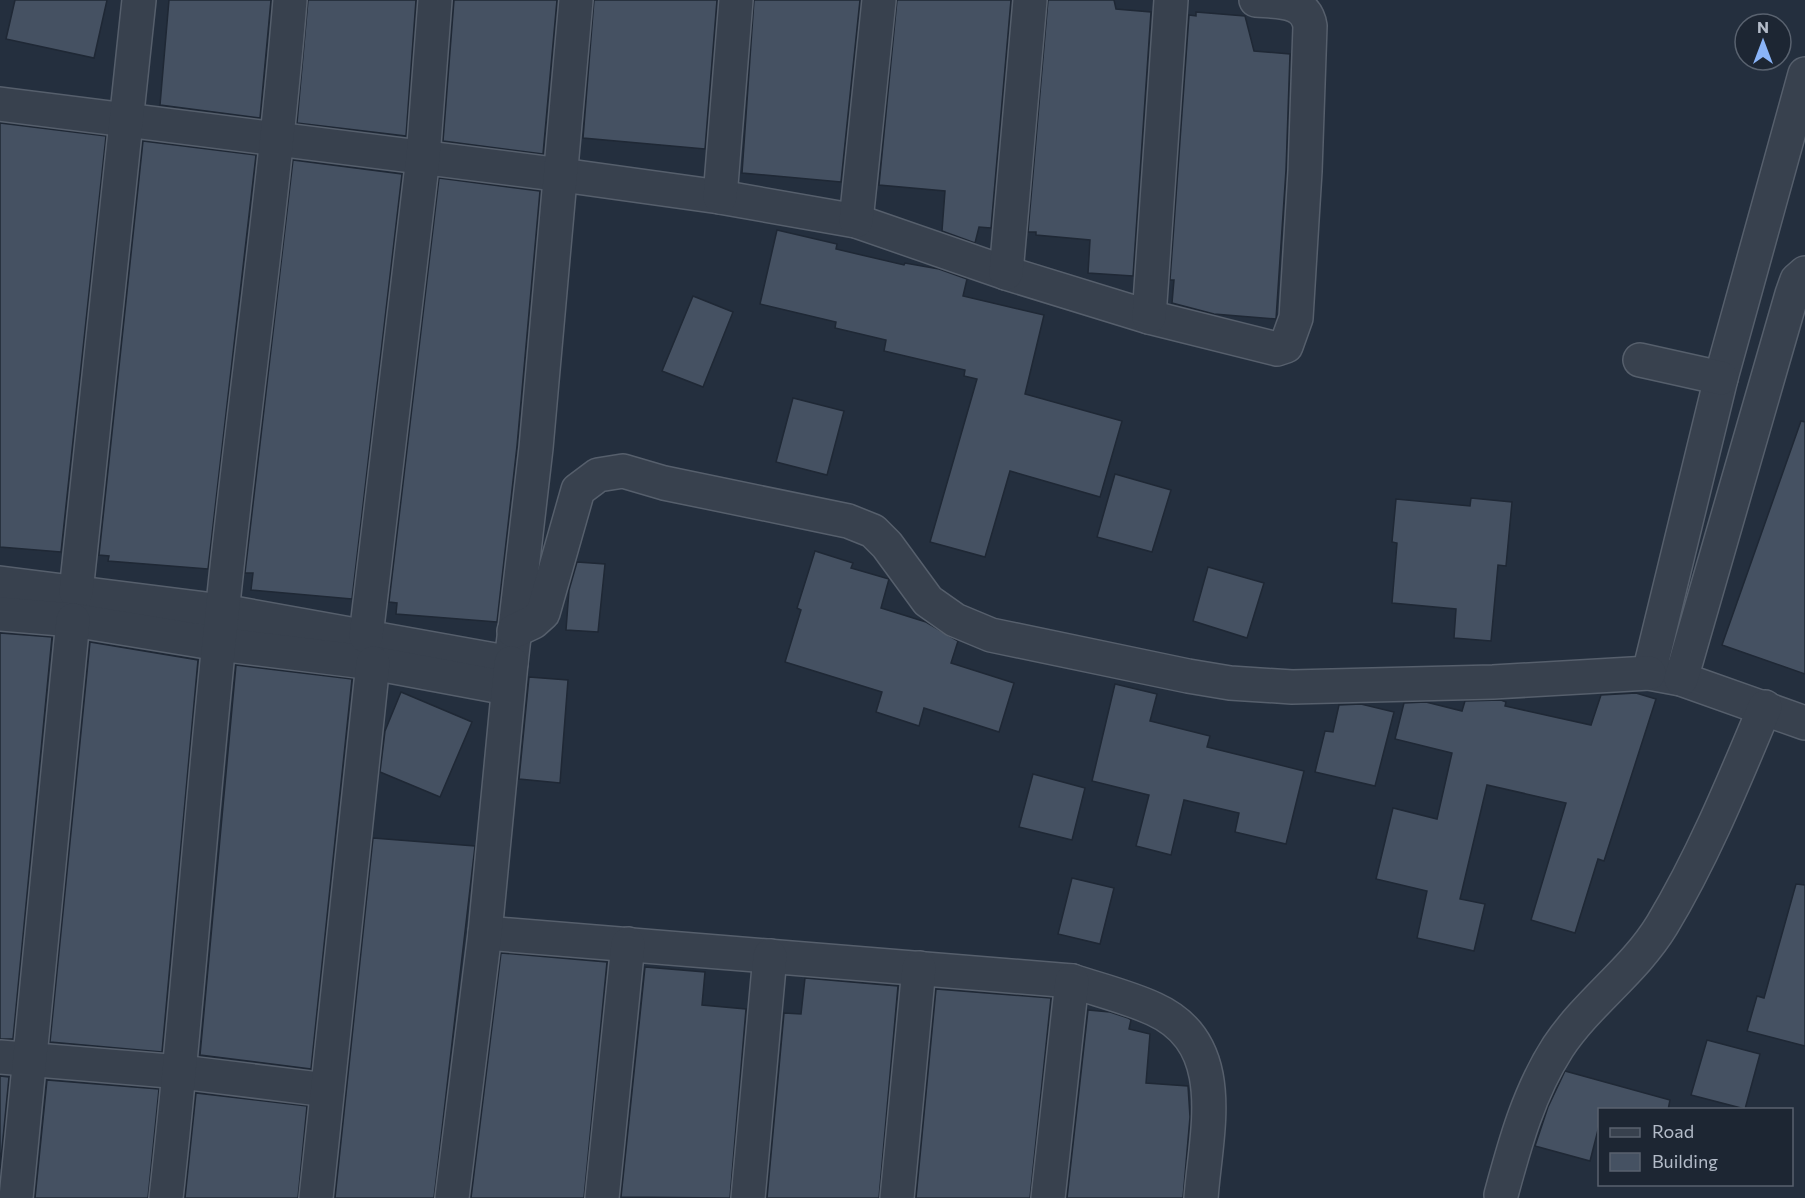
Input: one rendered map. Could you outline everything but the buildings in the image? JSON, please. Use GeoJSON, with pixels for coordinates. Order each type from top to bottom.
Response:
{"type":"FeatureCollection","features":[{"type":"Feature","properties":{"kind":"street"},"geometry":{"type":"LineString","coordinates":[[16,1198],[14,1058],[74,606],[128,120],[139,0]]}},
{"type":"Feature","properties":{"kind":"street"},"geometry":{"type":"LineString","coordinates":[[166,1198],[180,1072],[222,611],[278,139],[290,0]]}},
{"type":"Feature","properties":{"kind":"street"},"geometry":{"type":"LineString","coordinates":[[316,1198],[370,650],[423,157],[435,0]]}},
{"type":"Feature","properties":{"kind":"street"},"geometry":{"type":"LineString","coordinates":[[452,1198],[485,933],[509,676],[562,176],[576,0]]}},
{"type":"Feature","properties":{"kind":"street"},"geometry":{"type":"LineString","coordinates":[[720,197],[736,0]]}},
{"type":"Feature","properties":{"kind":"street"},"geometry":{"type":"LineString","coordinates":[[856,221],[879,0]]}},
{"type":"Feature","properties":{"kind":"street"},"geometry":{"type":"LineString","coordinates":[[1006,273],[1030,0]]}},
{"type":"Feature","properties":{"kind":"street"},"geometry":{"type":"LineString","coordinates":[[1149,317],[1171,0]]}},
{"type":"Feature","properties":{"kind":"street"},"geometry":{"type":"LineString","coordinates":[[0,104],[720,197],[856,221],[1006,273],[1149,317],[1270,349],[1286,346],[1292,335],[1296,318],[1305,171],[1310,26],[1307,12],[1299,4],[1256,0]]}},
{"type":"Feature","properties":{"kind":"street"},"geometry":{"type":"LineString","coordinates":[[1649,673],[1721,378],[1805,74]]}},
{"type":"Feature","properties":{"kind":"street"},"geometry":{"type":"LineString","coordinates":[[1681,679],[1792,294],[1797,280],[1805,273]]}},
{"type":"Feature","properties":{"kind":"street"},"geometry":{"type":"LineString","coordinates":[[1640,360],[1721,378]]}},
{"type":"Feature","properties":{"kind":"street"},"geometry":{"type":"LineString","coordinates":[[514,631],[533,622],[543,613],[578,490],[598,475],[623,471],[664,483],[848,521],[873,531],[887,545],[928,601],[974,629],[991,635],[1188,676],[1230,683],[1292,687],[1492,682],[1649,673],[1681,679],[1766,707],[1805,723]]}},
{"type":"Feature","properties":{"kind":"street"},"geometry":{"type":"LineString","coordinates":[[0,583],[74,606],[219,644],[370,650]]}},
{"type":"Feature","properties":{"kind":"street"},"geometry":{"type":"LineString","coordinates":[[0,614],[74,606],[222,611],[370,650],[509,676]]}},
{"type":"Feature","properties":{"kind":"street"},"geometry":{"type":"LineString","coordinates":[[1501,1195],[1524,1114],[1558,1047],[1603,992],[1638,958],[1661,926],[1717,821],[1766,707]]}},
{"type":"Feature","properties":{"kind":"street"},"geometry":{"type":"LineString","coordinates":[[485,933],[1071,981],[1154,1009],[1184,1028],[1198,1047],[1210,1084],[1201,1198]]}},
{"type":"Feature","properties":{"kind":"street"},"geometry":{"type":"LineString","coordinates":[[602,1198],[628,944]]}},
{"type":"Feature","properties":{"kind":"street"},"geometry":{"type":"LineString","coordinates":[[748,1198],[770,956]]}},
{"type":"Feature","properties":{"kind":"street"},"geometry":{"type":"LineString","coordinates":[[897,1198],[919,968]]}},
{"type":"Feature","properties":{"kind":"street"},"geometry":{"type":"LineString","coordinates":[[1048,1198],[1071,981]]}},
{"type":"Feature","properties":{"kind":"street"},"geometry":{"type":"LineString","coordinates":[[14,1058],[180,1072],[327,1090]]}}]}
